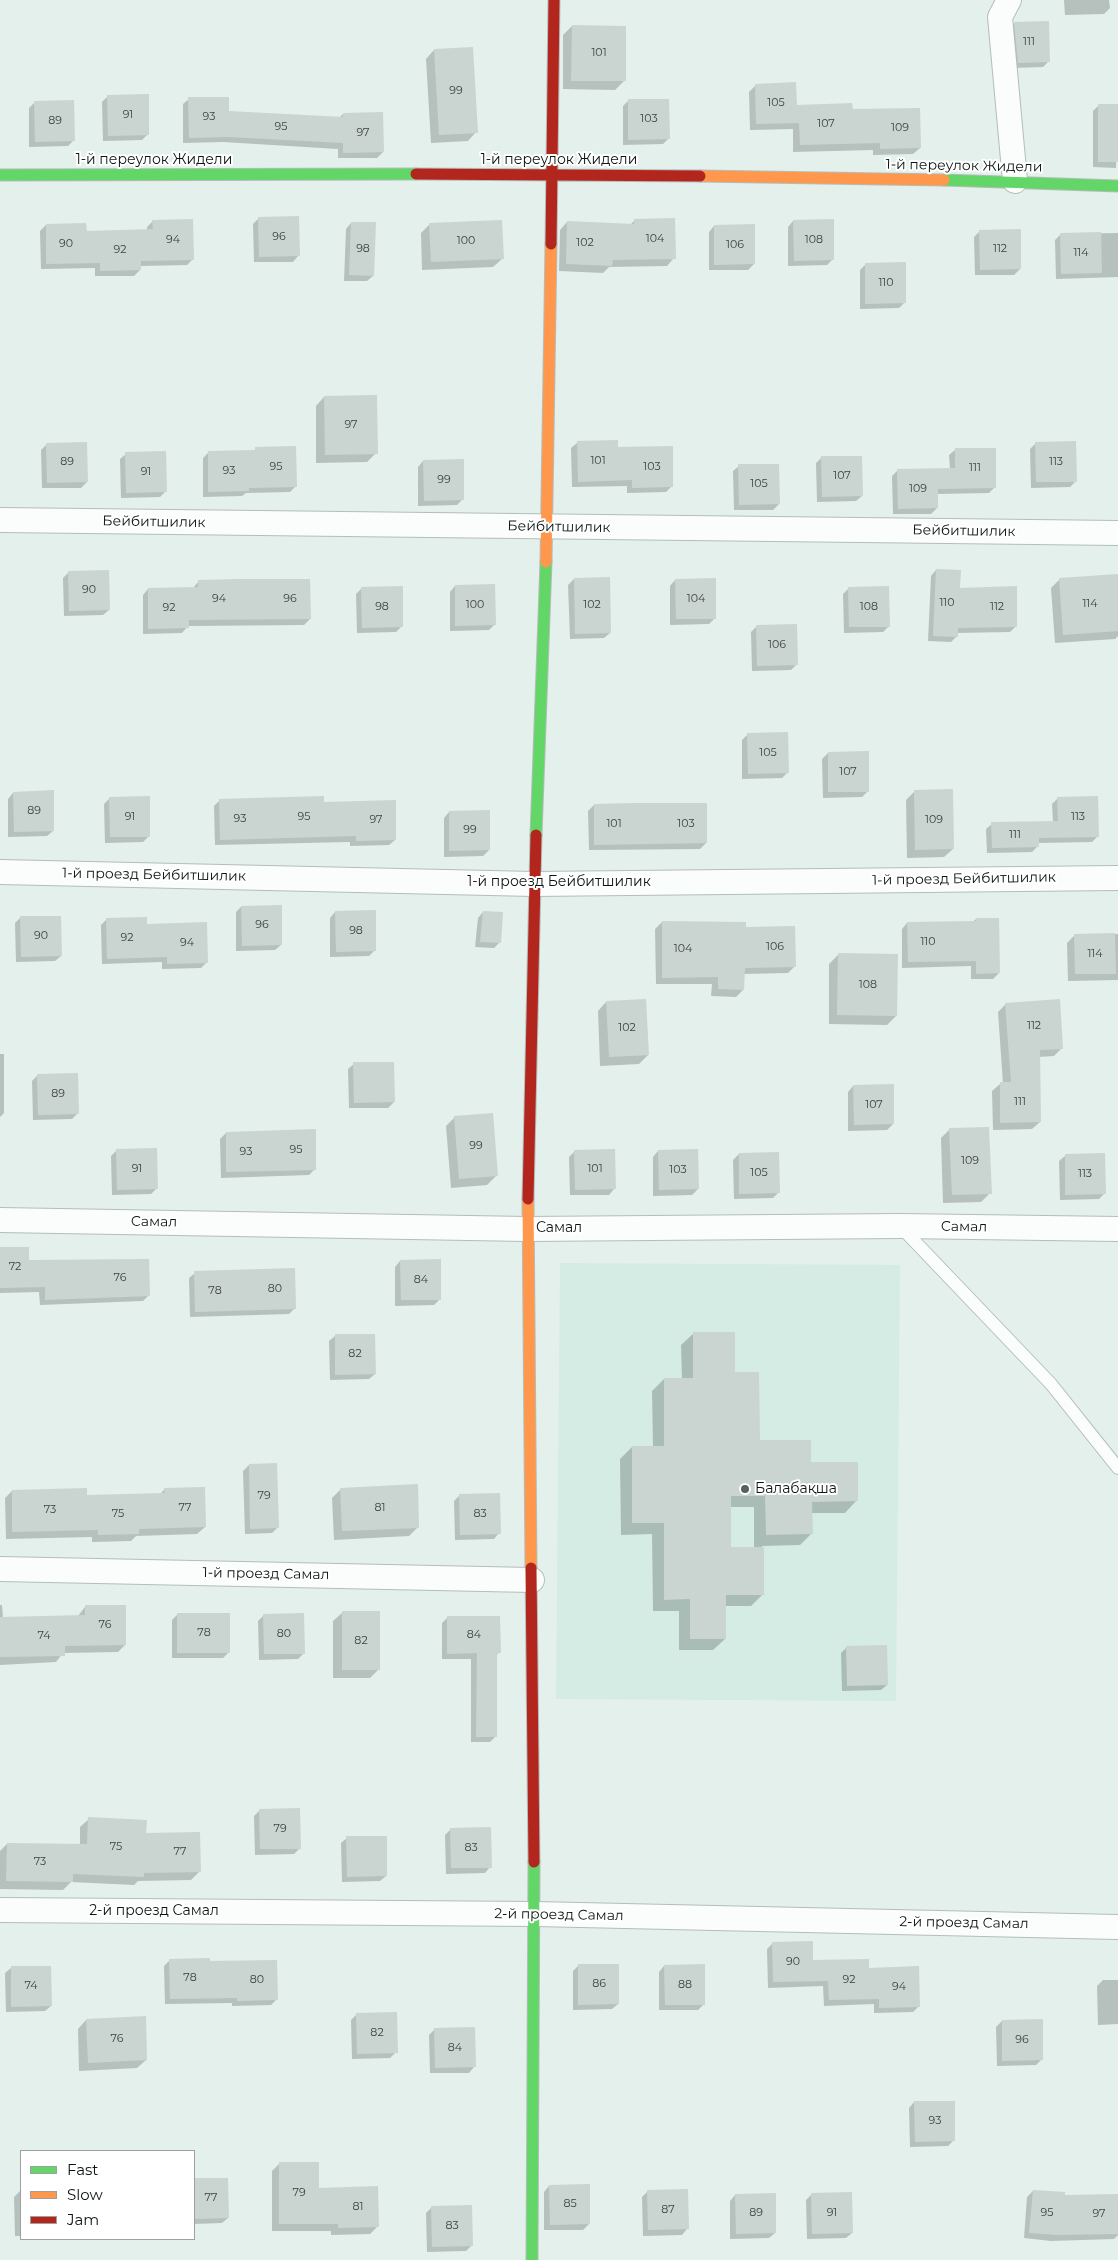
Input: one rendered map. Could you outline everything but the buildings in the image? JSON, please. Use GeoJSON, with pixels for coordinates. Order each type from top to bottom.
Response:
{"type":"FeatureCollection","features":[{"type":"Feature","properties":{"kind":"street"},"geometry":{"type":"LineString","coordinates":[[532,2260],[535,1914],[527,1229],[534,884],[546,526],[554,0]]}},
{"type":"Feature","properties":{"kind":"street"},"geometry":{"type":"LineString","coordinates":[[1009,0],[1000,17],[1015,181]]}},
{"type":"Feature","properties":{"kind":"street","name":"1-й переулок Жидели"},"geometry":{"type":"LineString","coordinates":[[0,175],[552,174],[1015,181],[1118,186]]}},
{"type":"Feature","properties":{"kind":"street","name":"Бейбитшилик"},"geometry":{"type":"LineString","coordinates":[[0,520],[1118,532]]}},
{"type":"Feature","properties":{"kind":"street","name":"1-й проезд Бейбитшилик"},"geometry":{"type":"LineString","coordinates":[[0,872],[534,884],[1118,878]]}},
{"type":"Feature","properties":{"kind":"street","name":"Самал"},"geometry":{"type":"LineString","coordinates":[[0,1220],[527,1229],[900,1226],[1118,1229]]}},
{"type":"Feature","properties":{"kind":"street","name":"1-й проезд Самал"},"geometry":{"type":"LineString","coordinates":[[0,1569],[532,1580]]}},
{"type":"Feature","properties":{"kind":"street","name":"2-й проезд Самал"},"geometry":{"type":"LineString","coordinates":[[0,1910],[535,1914],[1118,1927]]}},
{"type":"Feature","properties":{"kind":"lane"},"geometry":{"type":"LineString","coordinates":[[900,1226],[1051,1384],[1118,1468]]}},
{"type":"Feature","properties":{"kind":"shaded area"},"geometry":{"type":"Polygon","coordinates":[[[560,1263],[900,1265],[896,1701],[556,1699],[560,1263]]]}},
{"type":"Feature","properties":{"kind":"traffic: fast"},"geometry":{"type":"LineString","coordinates":[[0,175],[416,174]]}},
{"type":"Feature","properties":{"kind":"traffic: fast"},"geometry":{"type":"LineString","coordinates":[[944,180],[1118,186]]}},
{"type":"Feature","properties":{"kind":"traffic: fast"},"geometry":{"type":"LineString","coordinates":[[536,835],[546,562]]}},
{"type":"Feature","properties":{"kind":"traffic: fast"},"geometry":{"type":"LineString","coordinates":[[532,2260],[534,1862]]}},
{"type":"Feature","properties":{"kind":"traffic: slow"},"geometry":{"type":"LineString","coordinates":[[700,176],[944,180]]}},
{"type":"Feature","properties":{"kind":"traffic: slow"},"geometry":{"type":"LineString","coordinates":[[546,562],[551,244]]}},
{"type":"Feature","properties":{"kind":"traffic: slow"},"geometry":{"type":"LineString","coordinates":[[528,1199],[531,1568]]}},
{"type":"Feature","properties":{"kind":"traffic: jam"},"geometry":{"type":"LineString","coordinates":[[551,244],[554,0]]}},
{"type":"Feature","properties":{"kind":"traffic: jam"},"geometry":{"type":"LineString","coordinates":[[416,174],[700,176]]}},
{"type":"Feature","properties":{"kind":"traffic: jam"},"geometry":{"type":"LineString","coordinates":[[528,1199],[536,835]]}},
{"type":"Feature","properties":{"kind":"traffic: jam"},"geometry":{"type":"LineString","coordinates":[[531,1568],[534,1862]]}},
{"type":"Feature","properties":{"kind":"place","name":"Балабақша"},"geometry":{"type":"Point","coordinates":[745,1489]}}]}
